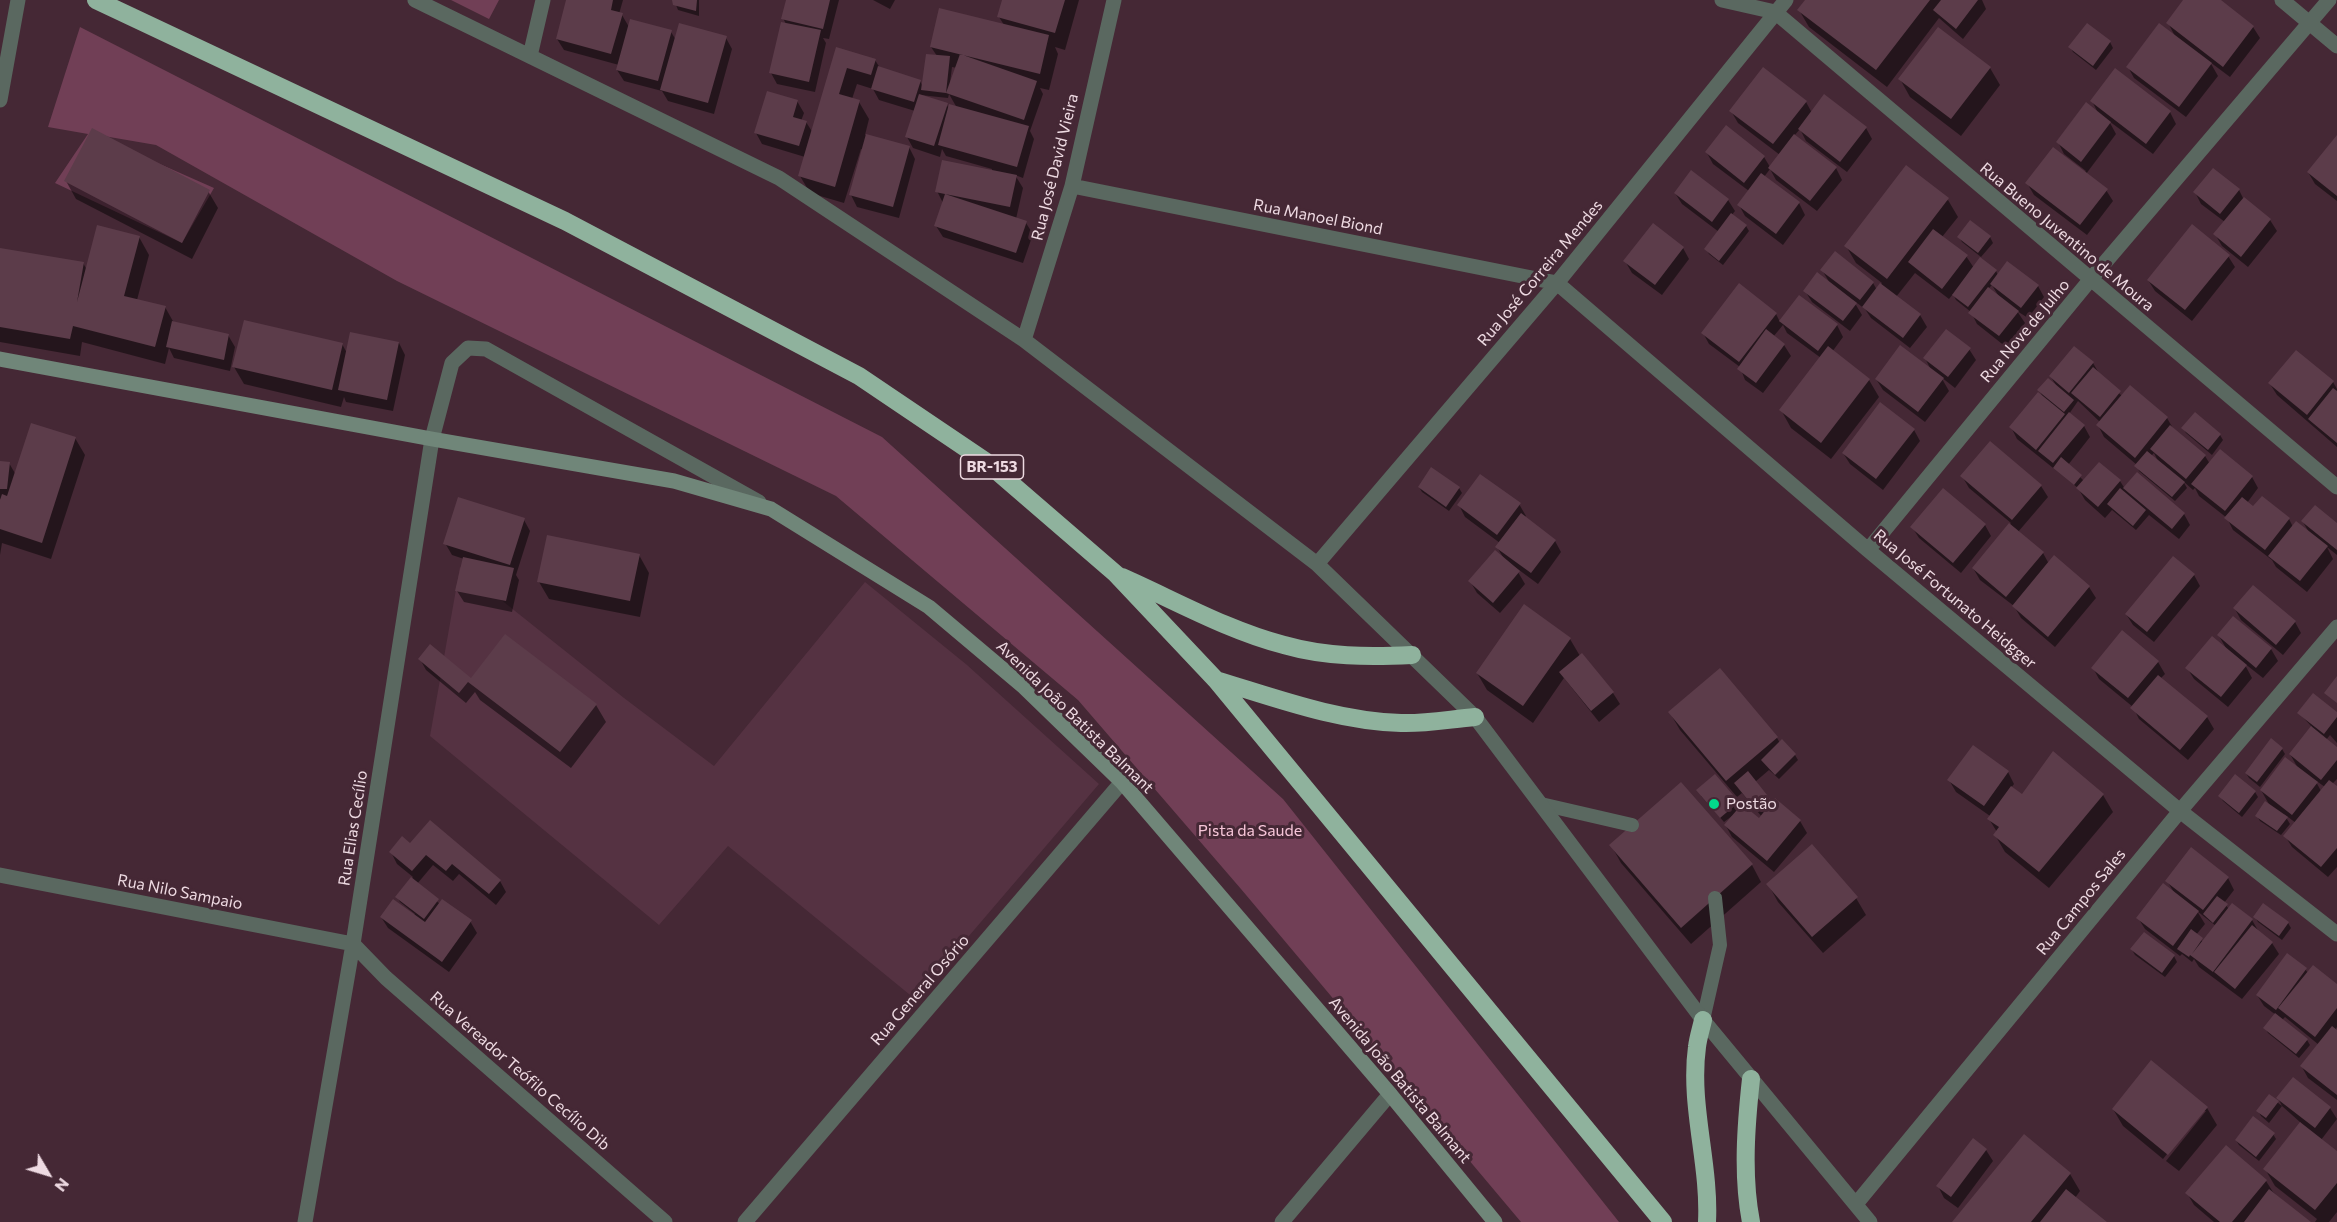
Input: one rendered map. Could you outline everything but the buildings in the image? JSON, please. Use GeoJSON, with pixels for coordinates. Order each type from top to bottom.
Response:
{"type":"FeatureCollection","features":[{"type":"Feature","properties":{"kind":"highway","name":"BR-153"},"geometry":{"type":"LineString","coordinates":[[96,0],[565,221],[859,376],[985,461],[1116,574],[1216,680],[1663,1222]]}},
{"type":"Feature","properties":{"kind":"highway"},"geometry":{"type":"LineString","coordinates":[[1116,574],[1244,632],[1284,645],[1329,655],[1368,657],[1412,655]]}},
{"type":"Feature","properties":{"kind":"highway"},"geometry":{"type":"LineString","coordinates":[[1216,680],[1289,703],[1352,717],[1401,723],[1475,717]]}},
{"type":"Feature","properties":{"kind":"highway"},"geometry":{"type":"LineString","coordinates":[[1704,1020],[1697,1046],[1696,1066],[1707,1183],[1707,1222]]}},
{"type":"Feature","properties":{"kind":"highway"},"geometry":{"type":"LineString","coordinates":[[1751,1079],[1747,1118],[1746,1180],[1751,1222]]}},
{"type":"Feature","properties":{"kind":"street"},"geometry":{"type":"LineString","coordinates":[[0,100],[18,0]]}},
{"type":"Feature","properties":{"kind":"street"},"geometry":{"type":"LineString","coordinates":[[415,0],[779,178],[1024,340],[1317,564],[1475,717],[1704,1020],[1870,1222]]}},
{"type":"Feature","properties":{"kind":"street"},"geometry":{"type":"LineString","coordinates":[[530,56],[543,0]]}},
{"type":"Feature","properties":{"kind":"street","name":"Rua José David Vieira"},"geometry":{"type":"LineString","coordinates":[[1024,340],[1072,186],[1114,0]]}},
{"type":"Feature","properties":{"kind":"street"},"geometry":{"type":"LineString","coordinates":[[1722,0],[1780,6]]}},
{"type":"Feature","properties":{"kind":"street"},"geometry":{"type":"LineString","coordinates":[[2282,0],[2337,46]]}},
{"type":"Feature","properties":{"kind":"street","name":"Rua Nove de Julho"},"geometry":{"type":"LineString","coordinates":[[1868,550],[2090,280],[2329,0]]}},
{"type":"Feature","properties":{"kind":"street","name":"Rua Bueno Juventino de Moura"},"geometry":{"type":"LineString","coordinates":[[1780,6],[2090,280],[2337,488]]}},
{"type":"Feature","properties":{"kind":"street","name":"Rua José Correira Mendes"},"geometry":{"type":"LineString","coordinates":[[1317,564],[1557,283],[1780,6]]}},
{"type":"Feature","properties":{"kind":"street","name":"Rua Manoel Biond"},"geometry":{"type":"LineString","coordinates":[[1072,186],[1557,283]]}},
{"type":"Feature","properties":{"kind":"street","name":"Rua José Fortunato Heidgger"},"geometry":{"type":"LineString","coordinates":[[1557,283],[1868,550],[2180,811],[2337,934]]}},
{"type":"Feature","properties":{"kind":"street","name":"Rua Elias Cecílio"},"geometry":{"type":"LineString","coordinates":[[305,1222],[353,944],[432,439],[452,363],[468,348],[486,349],[771,509]]}},
{"type":"Feature","properties":{"kind":"street","name":"Avenida João Batista Balmant"},"geometry":{"type":"LineString","coordinates":[[0,359],[674,481],[771,509],[929,607],[1024,687],[1122,782],[1390,1094],[1495,1222]]}},
{"type":"Feature","properties":{"kind":"street","name":"Rua Campos Sales"},"geometry":{"type":"LineString","coordinates":[[1856,1204],[2180,811],[2337,627]]}},
{"type":"Feature","properties":{"kind":"street","name":"Rua General Osório"},"geometry":{"type":"LineString","coordinates":[[745,1222],[1122,782]]}},
{"type":"Feature","properties":{"kind":"street","name":"Rua Nilo Sampaio"},"geometry":{"type":"LineString","coordinates":[[0,875],[353,944]]}},
{"type":"Feature","properties":{"kind":"street","name":"Rua Vereador Teófilo Cecílio Dib"},"geometry":{"type":"LineString","coordinates":[[353,944],[386,978],[665,1222]]}},
{"type":"Feature","properties":{"kind":"street"},"geometry":{"type":"LineString","coordinates":[[1282,1222],[1390,1094]]}},
{"type":"Feature","properties":{"kind":"lane"},"geometry":{"type":"LineString","coordinates":[[1541,804],[1632,825]]}},
{"type":"Feature","properties":{"kind":"lane"},"geometry":{"type":"LineString","coordinates":[[1704,1020],[1720,945],[1715,897]]}},
{"type":"Feature","properties":{"kind":"shaded area"},"geometry":{"type":"Polygon","coordinates":[[[460,567],[624,698],[714,766],[865,582],[967,665],[1099,784],[915,999],[728,846],[659,925],[430,736],[460,567]]]}},
{"type":"Feature","properties":{"kind":"green space"},"geometry":{"type":"Polygon","coordinates":[[[451,0],[499,0],[489,19],[451,0]]]}},
{"type":"Feature","properties":{"kind":"green space","name":"Pista da Saude"},"geometry":{"type":"Polygon","coordinates":[[[80,27],[882,437],[1283,799],[1619,1222],[1521,1222],[1241,889],[1078,700],[836,496],[397,281],[156,145],[92,134],[214,188],[182,243],[55,183],[88,134],[48,127],[80,27]]]}},
{"type":"Feature","properties":{"kind":"place","name":"Postão"},"geometry":{"type":"Point","coordinates":[1714,804]}}]}
